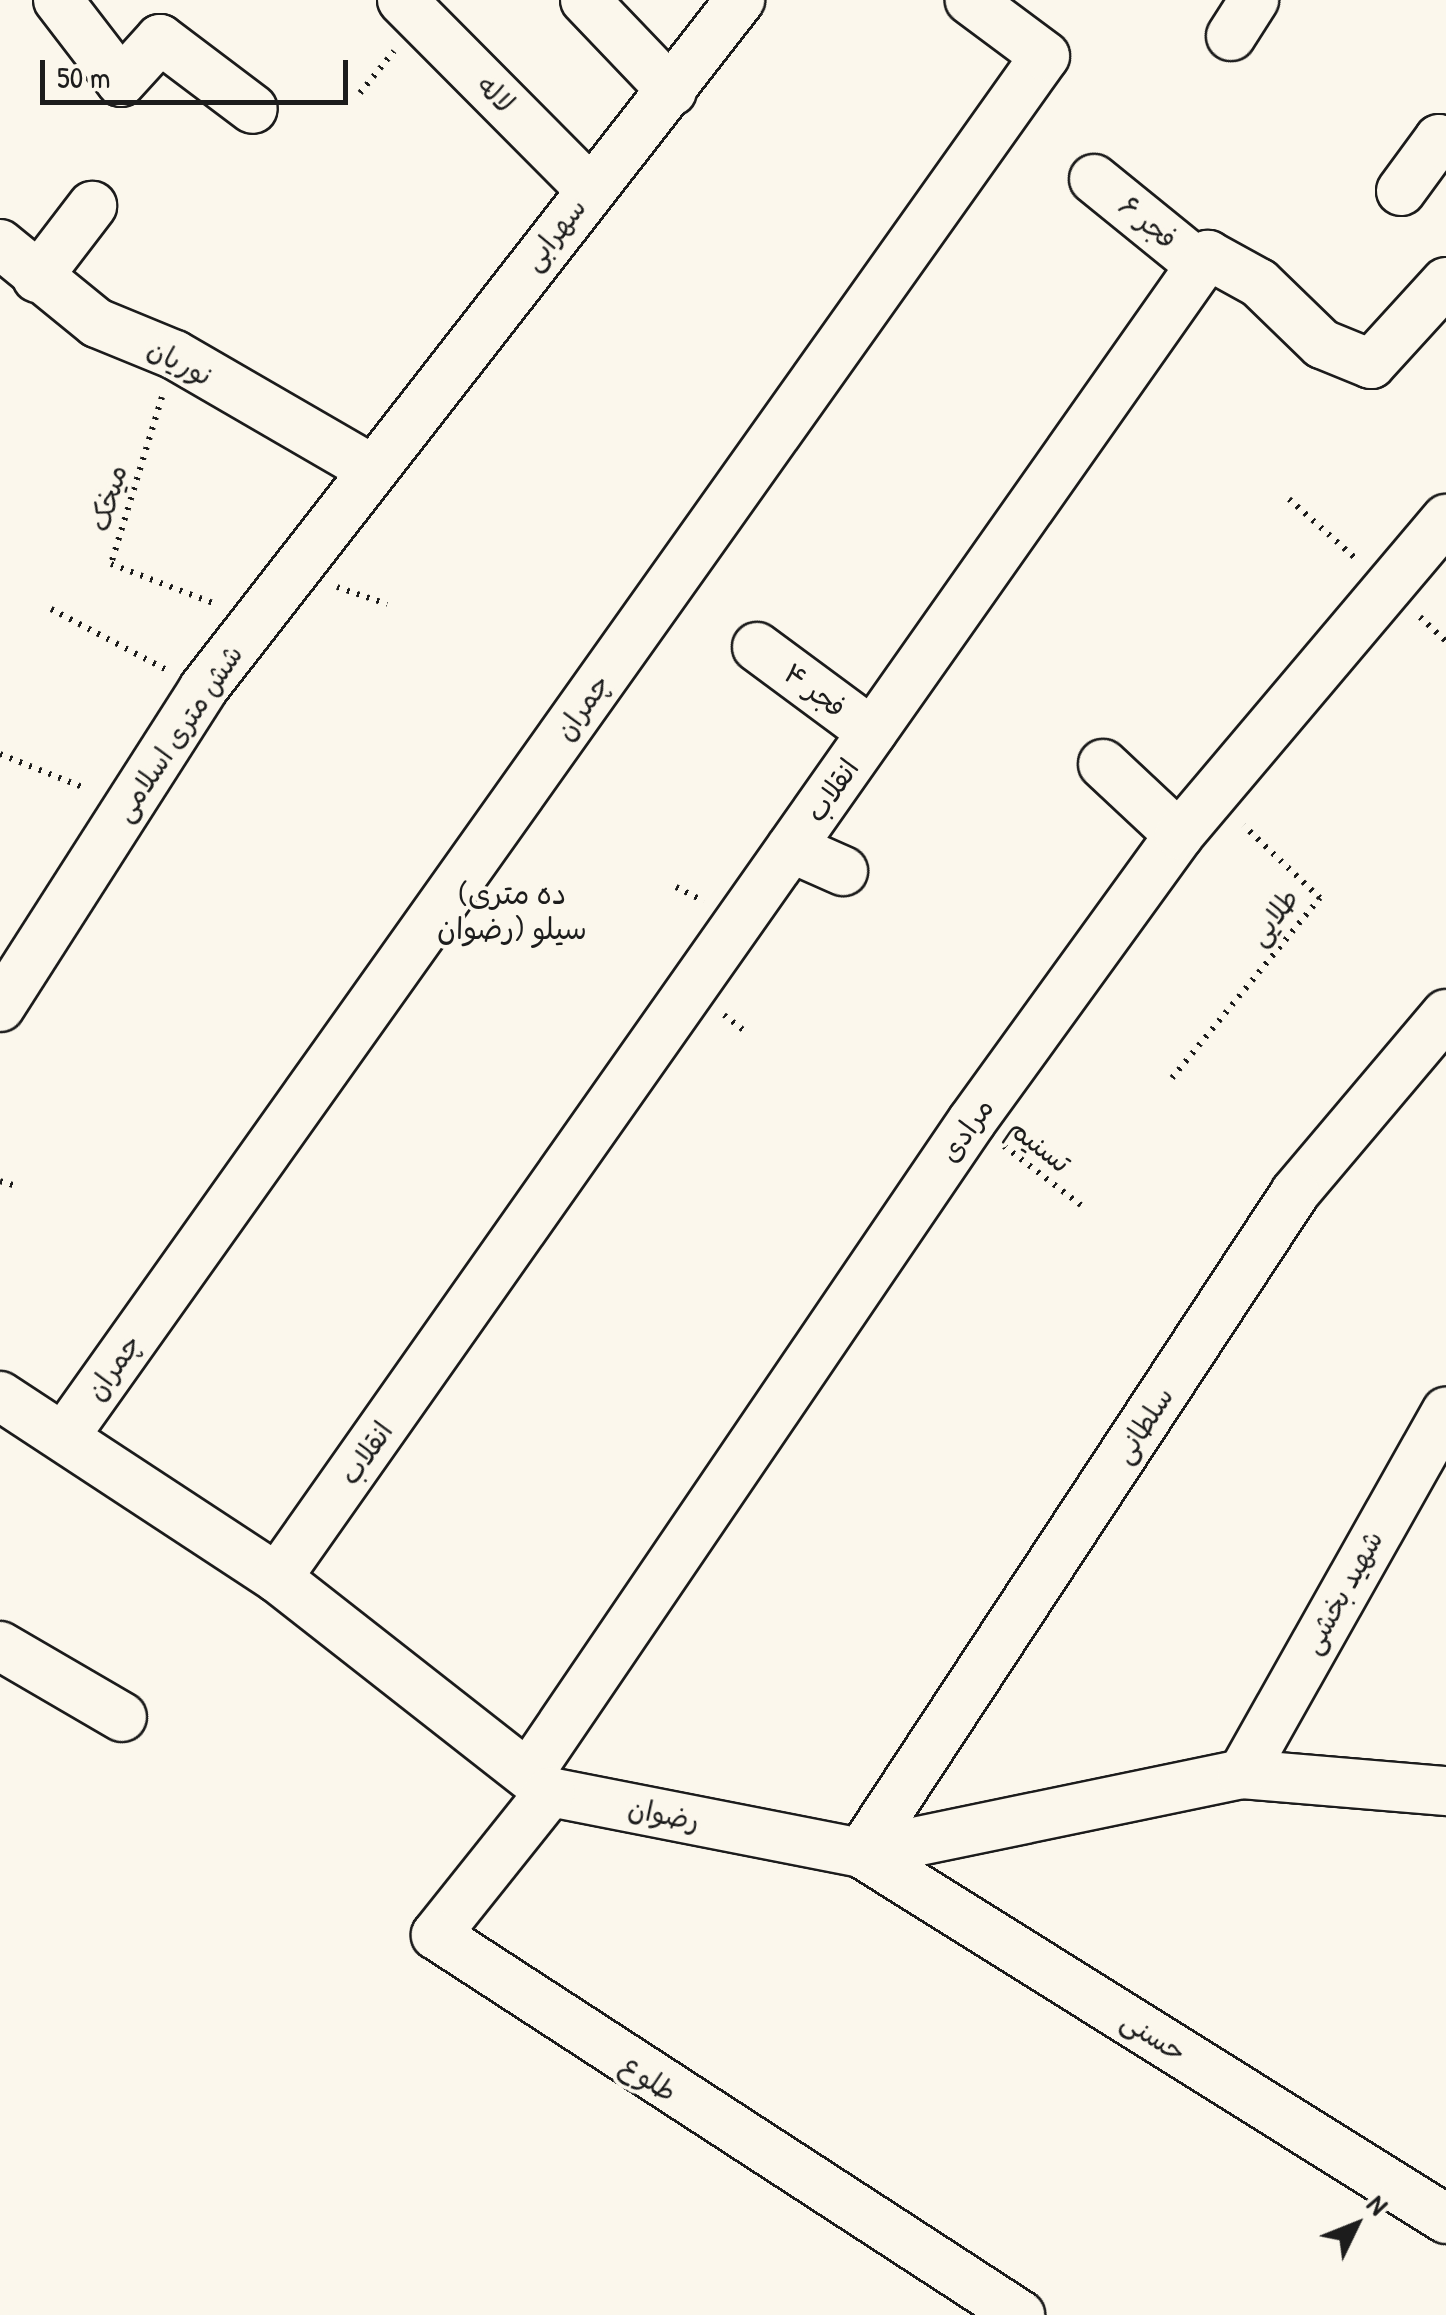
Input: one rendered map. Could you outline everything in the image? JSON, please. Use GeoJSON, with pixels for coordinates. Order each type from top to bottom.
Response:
{"type":"FeatureCollection","features":[{"type":"Feature","properties":{"kind":"street"},"geometry":{"type":"LineString","coordinates":[[58,0],[121,82],[160,39],[253,110]]}},
{"type":"Feature","properties":{"kind":"street","name":"لاله"},"geometry":{"type":"LineString","coordinates":[[402,0],[590,189]]}},
{"type":"Feature","properties":{"kind":"street"},"geometry":{"type":"LineString","coordinates":[[585,0],[672,91]]}},
{"type":"Feature","properties":{"kind":"street","name":"سهرابی"},"geometry":{"type":"LineString","coordinates":[[370,468],[672,91],[740,0]]}},
{"type":"Feature","properties":{"kind":"street","name":"چمران"},"geometry":{"type":"LineString","coordinates":[[66,1434],[1045,56],[977,2]]}},
{"type":"Feature","properties":{"kind":"street"},"geometry":{"type":"LineString","coordinates":[[1402,191],[1439,139],[1446,145]]}},
{"type":"Feature","properties":{"kind":"street","name":"فجر ۶"},"geometry":{"type":"LineString","coordinates":[[1094,179],[1200,266]]}},
{"type":"Feature","properties":{"kind":"street"},"geometry":{"type":"LineString","coordinates":[[36,278],[92,206]]}},
{"type":"Feature","properties":{"kind":"street","name":"نوریان"},"geometry":{"type":"LineString","coordinates":[[0,244],[36,278],[97,323],[175,355],[370,468]]}},
{"type":"Feature","properties":{"kind":"street"},"geometry":{"type":"LineString","coordinates":[[1200,266],[1208,255],[1259,283],[1322,344],[1371,364],[1446,282]]}},
{"type":"Feature","properties":{"kind":"street","name":"انقلاب"},"geometry":{"type":"LineString","coordinates":[[278,1578],[872,732],[1064,492],[1200,266]]}},
{"type":"Feature","properties":{"kind":"street","name":"شش متری اسلامی"},"geometry":{"type":"LineString","coordinates":[[0,1008],[203,688],[370,468]]}},
{"type":"Feature","properties":{"kind":"street","name":"مرادی"},"geometry":{"type":"LineString","coordinates":[[539,1782],[972,1120],[1179,834],[1446,519]]}},
{"type":"Feature","properties":{"kind":"street","name":"فجر ۴"},"geometry":{"type":"LineString","coordinates":[[757,647],[872,732]]}},
{"type":"Feature","properties":{"kind":"street"},"geometry":{"type":"LineString","coordinates":[[1103,764],[1179,834]]}},
{"type":"Feature","properties":{"kind":"street"},"geometry":{"type":"LineString","coordinates":[[791,848],[843,872]]}},
{"type":"Feature","properties":{"kind":"street","name":"سلطانی"},"geometry":{"type":"LineString","coordinates":[[862,1853],[1295,1194],[1446,1014]]}},
{"type":"Feature","properties":{"kind":"street","name":"رضوان"},"geometry":{"type":"LineString","coordinates":[[0,1396],[66,1434],[278,1578],[539,1782],[862,1853],[1242,1774],[1446,1791]]}},
{"type":"Feature","properties":{"kind":"street","name":"شهید بخشی"},"geometry":{"type":"LineString","coordinates":[[1242,1774],[1446,1412]]}},
{"type":"Feature","properties":{"kind":"street"},"geometry":{"type":"LineString","coordinates":[[0,1646],[122,1717]]}},
{"type":"Feature","properties":{"kind":"street","name":"طلوع"},"geometry":{"type":"LineString","coordinates":[[539,1782],[436,1935],[1020,2315]]}},
{"type":"Feature","properties":{"kind":"street","name":"حسنی"},"geometry":{"type":"LineString","coordinates":[[862,1853],[1446,2220]]}},
{"type":"Feature","properties":{"kind":"path","name":"میخک"},"geometry":{"type":"LineString","coordinates":[[175,355],[111,564],[255,618]]}},
{"type":"Feature","properties":{"kind":"path"},"geometry":{"type":"LineString","coordinates":[[51,609],[203,688]]}},
{"type":"Feature","properties":{"kind":"path"},"geometry":{"type":"LineString","coordinates":[[0,754],[129,805]]}},
{"type":"Feature","properties":{"kind":"path","name":"طلایی"},"geometry":{"type":"LineString","coordinates":[[1172,1078],[1320,898],[1211,794]]}},
{"type":"Feature","properties":{"kind":"path","name":"تسنیم"},"geometry":{"type":"LineString","coordinates":[[972,1120],[1081,1205]]}},
{"type":"Feature","properties":{"kind":"path"},"geometry":{"type":"LineString","coordinates":[[0,1180],[14,1186]]}},
{"type":"Feature","properties":{"kind":"district","name":"(ده متری سیلو (رضوان"},"geometry":{"type":"Point","coordinates":[512,910]}}]}
